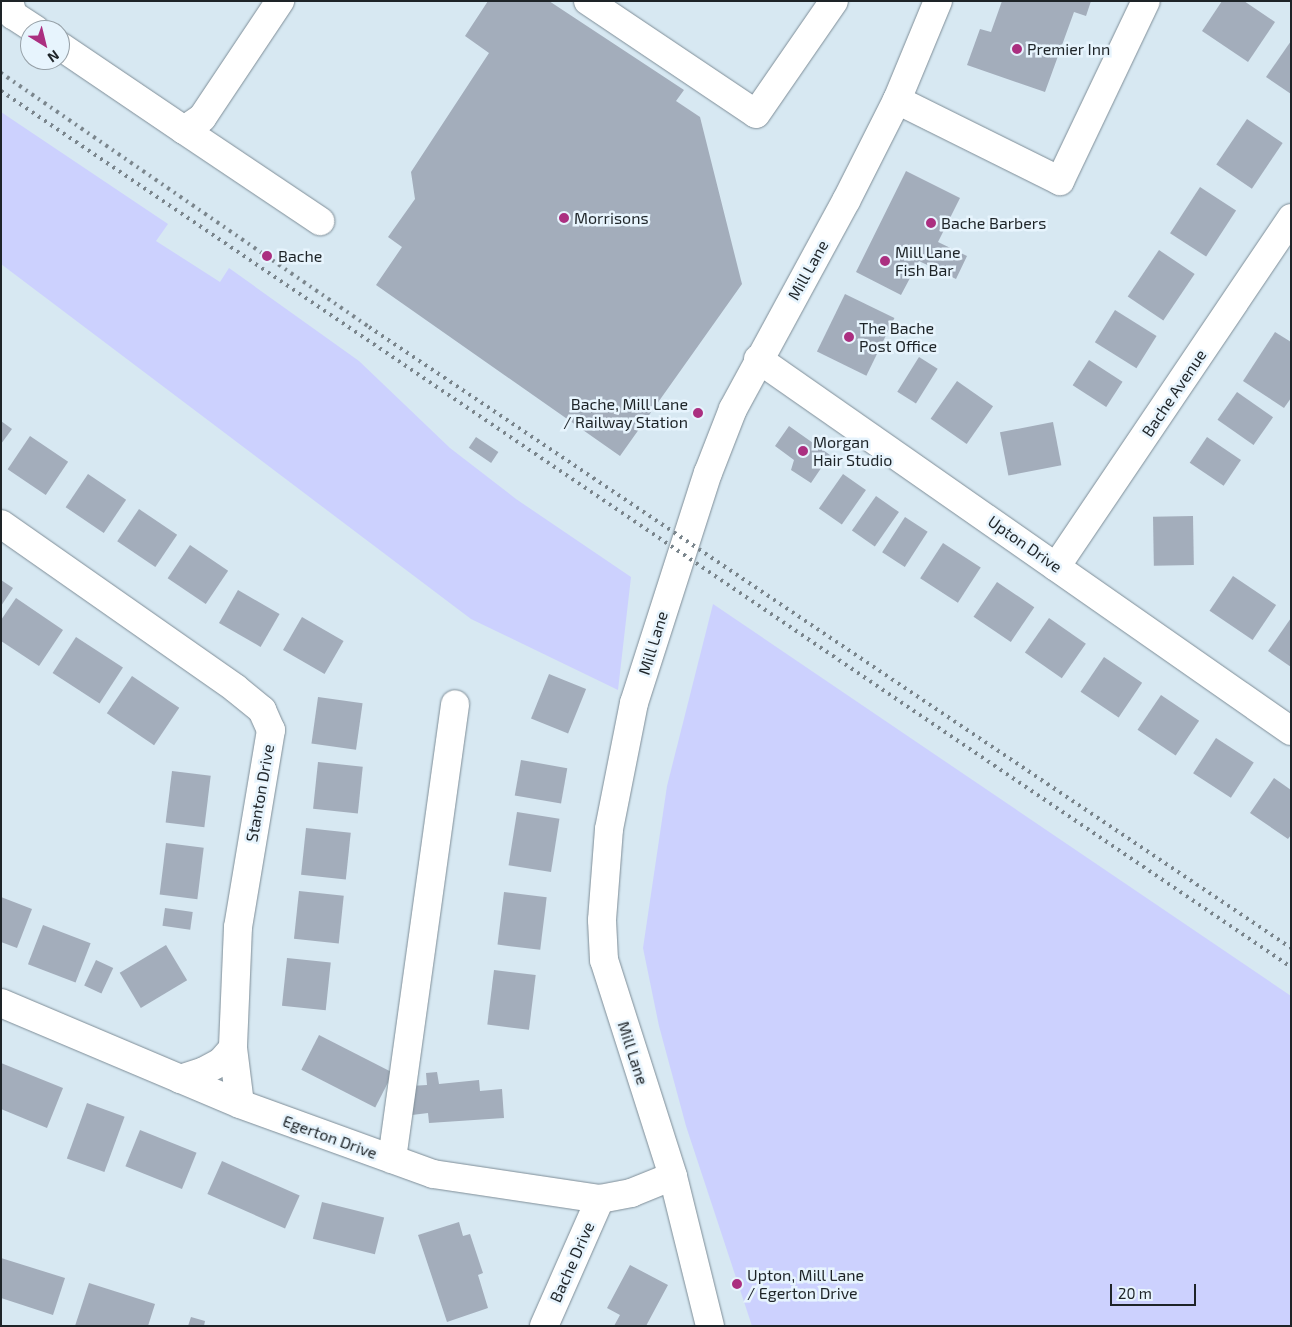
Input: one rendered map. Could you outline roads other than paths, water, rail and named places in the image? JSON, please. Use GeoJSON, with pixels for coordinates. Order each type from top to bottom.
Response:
{"type":"FeatureCollection","features":[{"type":"Feature","properties":{"kind":"street"},"geometry":{"type":"LineString","coordinates":[[9,1],[13,15],[21,20]]}},
{"type":"Feature","properties":{"kind":"street"},"geometry":{"type":"LineString","coordinates":[[184,130],[202,118],[280,1]]}},
{"type":"Feature","properties":{"kind":"street"},"geometry":{"type":"LineString","coordinates":[[588,1],[756,114],[834,1]]}},
{"type":"Feature","properties":{"kind":"street","name":"Mill Lane"},"geometry":{"type":"LineString","coordinates":[[710,1326],[673,1176],[604,960],[602,920],[609,830],[634,703],[708,473],[733,409],[758,358],[846,201],[897,100],[938,1]]}},
{"type":"Feature","properties":{"kind":"street"},"geometry":{"type":"LineString","coordinates":[[897,100],[1060,181],[1146,1]]}},
{"type":"Feature","properties":{"kind":"street"},"geometry":{"type":"LineString","coordinates":[[70,53],[320,221]]}},
{"type":"Feature","properties":{"kind":"street","name":"Bache Avenue"},"geometry":{"type":"LineString","coordinates":[[1056,567],[1291,218]]}},
{"type":"Feature","properties":{"kind":"street","name":"Upton Drive"},"geometry":{"type":"LineString","coordinates":[[758,358],[1291,731]]}},
{"type":"Feature","properties":{"kind":"street","name":"Stanton Drive"},"geometry":{"type":"LineString","coordinates":[[1,524],[235,688],[262,710],[271,730],[238,927],[233,1048],[240,1104]]}},
{"type":"Feature","properties":{"kind":"street"},"geometry":{"type":"LineString","coordinates":[[392,1159],[455,704]]}},
{"type":"Feature","properties":{"kind":"street","name":"Egerton Drive"},"geometry":{"type":"LineString","coordinates":[[1,1003],[240,1104],[433,1174],[600,1199],[631,1193],[673,1176]]}},
{"type":"Feature","properties":{"kind":"street"},"geometry":{"type":"LineString","coordinates":[[180,1079],[204,1071],[221,1062],[233,1048]]}},
{"type":"Feature","properties":{"kind":"street","name":"Bache Drive"},"geometry":{"type":"LineString","coordinates":[[544,1326],[600,1199]]}},
{"type":"Feature","properties":{"kind":"railway"},"geometry":{"type":"LineString","coordinates":[[1,73],[369,327],[1291,948]]}},
{"type":"Feature","properties":{"kind":"railway"},"geometry":{"type":"LineString","coordinates":[[1,91],[1291,967]]}},
{"type":"Feature","properties":{"kind":"place","name":"Premier Inn"},"geometry":{"type":"Point","coordinates":[1017,49]}},
{"type":"Feature","properties":{"kind":"place","name":"Morrisons"},"geometry":{"type":"Point","coordinates":[564,218]}},
{"type":"Feature","properties":{"kind":"place","name":"Bache Barbers"},"geometry":{"type":"Point","coordinates":[931,223]}},
{"type":"Feature","properties":{"kind":"place","name":"Bache"},"geometry":{"type":"Point","coordinates":[267,256]}},
{"type":"Feature","properties":{"kind":"place","name":"Mill Lane Fish Bar"},"geometry":{"type":"Point","coordinates":[885,261]}},
{"type":"Feature","properties":{"kind":"place","name":"The Bache Post Office"},"geometry":{"type":"Point","coordinates":[849,337]}},
{"type":"Feature","properties":{"kind":"place","name":"Bache, Mill Lane / Railway Station"},"geometry":{"type":"Point","coordinates":[698,413]}},
{"type":"Feature","properties":{"kind":"place","name":"Morgan Hair Studio"},"geometry":{"type":"Point","coordinates":[803,451]}},
{"type":"Feature","properties":{"kind":"place","name":"Upton, Mill Lane / Egerton Drive"},"geometry":{"type":"Point","coordinates":[737,1284]}}]}
